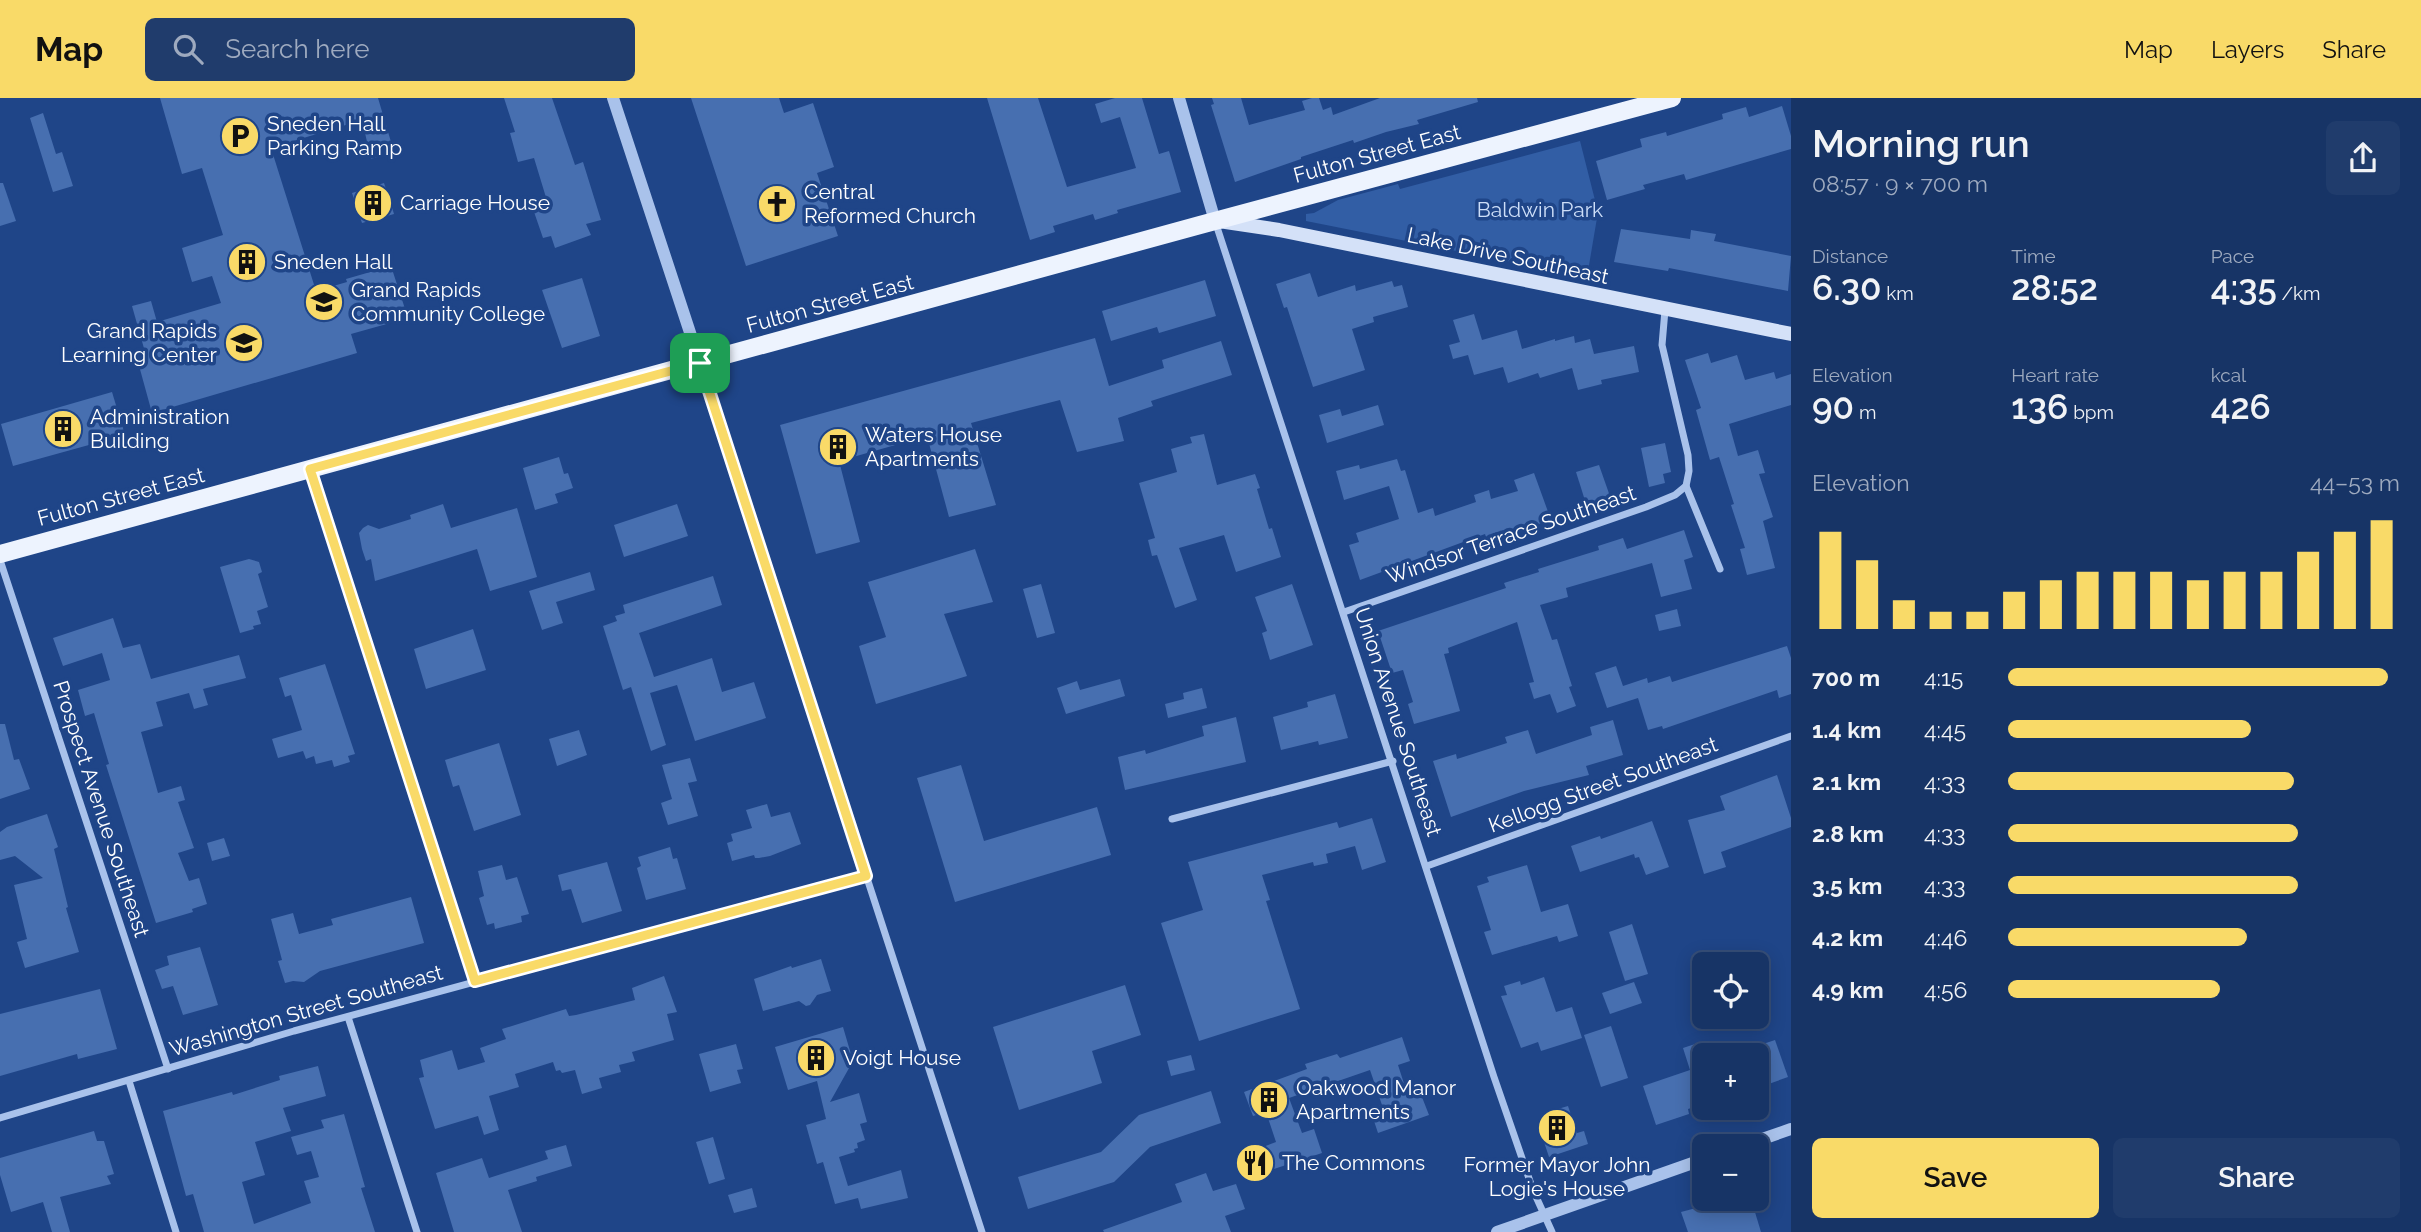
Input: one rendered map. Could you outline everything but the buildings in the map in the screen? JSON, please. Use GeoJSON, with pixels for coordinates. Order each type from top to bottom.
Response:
{"type":"FeatureCollection","features":[{"type":"Feature","properties":{"kind":"main road","name":"Fulton Street East"},"geometry":{"type":"LineString","coordinates":[[0,554],[1663,99]]}},
{"type":"Feature","properties":{"kind":"main road","name":"Lake Drive Southeast"},"geometry":{"type":"LineString","coordinates":[[1216,221],[1279,230],[1791,334]]}},
{"type":"Feature","properties":{"kind":"street"},"geometry":{"type":"LineString","coordinates":[[613,98],[982,1232]]}},
{"type":"Feature","properties":{"kind":"street"},"geometry":{"type":"LineString","coordinates":[[1179,98],[1216,221]]}},
{"type":"Feature","properties":{"kind":"street","name":"Union Avenue Southeast"},"geometry":{"type":"LineString","coordinates":[[1216,221],[1503,1102],[1552,1232]]}},
{"type":"Feature","properties":{"kind":"street"},"geometry":{"type":"LineString","coordinates":[[1665,310],[1662,345],[1688,456],[1686,486],[1720,569]]}},
{"type":"Feature","properties":{"kind":"street"},"geometry":{"type":"LineString","coordinates":[[310,469],[475,981]]}},
{"type":"Feature","properties":{"kind":"street","name":"Windsor Terrace Southeast"},"geometry":{"type":"LineString","coordinates":[[1344,612],[1646,507],[1675,495],[1686,486]]}},
{"type":"Feature","properties":{"kind":"street","name":"Prospect Avenue Southeast"},"geometry":{"type":"LineString","coordinates":[[0,560],[168,1069]]}},
{"type":"Feature","properties":{"kind":"street","name":"Kellogg Street Southeast"},"geometry":{"type":"LineString","coordinates":[[1427,866],[1791,736]]}},
{"type":"Feature","properties":{"kind":"street"},"geometry":{"type":"LineString","coordinates":[[1172,820],[1393,761]]}},
{"type":"Feature","properties":{"kind":"street","name":"Washington Street Southeast"},"geometry":{"type":"LineString","coordinates":[[0,1118],[475,981],[866,876]]}},
{"type":"Feature","properties":{"kind":"street"},"geometry":{"type":"LineString","coordinates":[[348,1017],[417,1232]]}},
{"type":"Feature","properties":{"kind":"street"},"geometry":{"type":"LineString","coordinates":[[129,1081],[176,1232]]}},
{"type":"Feature","properties":{"kind":"street"},"geometry":{"type":"LineString","coordinates":[[1769,1136],[1791,1129]]}},
{"type":"Feature","properties":{"kind":"street"},"geometry":{"type":"LineString","coordinates":[[1497,1232],[1692,1163]]}},
{"type":"Feature","properties":{"kind":"green space","name":"Baldwin Park"},"geometry":{"type":"Polygon","coordinates":[[[1580,141],[1598,212],[1587,277],[1306,221],[1306,214],[1314,213],[1338,200],[1398,184],[1400,189],[1580,141]]]}},
{"type":"Feature","properties":{"kind":"place","name":"Sneden Hall Parking Ramp"},"geometry":{"type":"Point","coordinates":[240,136]}},
{"type":"Feature","properties":{"kind":"place","name":"Carriage House"},"geometry":{"type":"Point","coordinates":[373,203]}},
{"type":"Feature","properties":{"kind":"place","name":"Central Reformed Church"},"geometry":{"type":"Point","coordinates":[777,204]}},
{"type":"Feature","properties":{"kind":"place","name":"Sneden Hall"},"geometry":{"type":"Point","coordinates":[247,262]}},
{"type":"Feature","properties":{"kind":"place","name":"Grand Rapids Community College"},"geometry":{"type":"Point","coordinates":[324,302]}},
{"type":"Feature","properties":{"kind":"place","name":"Grand Rapids Learning Center"},"geometry":{"type":"Point","coordinates":[244,343]}},
{"type":"Feature","properties":{"kind":"place","name":"Administration Building"},"geometry":{"type":"Point","coordinates":[63,429]}},
{"type":"Feature","properties":{"kind":"place","name":"Waters House Apartments"},"geometry":{"type":"Point","coordinates":[838,447]}},
{"type":"Feature","properties":{"kind":"place","name":"Voigt House"},"geometry":{"type":"Point","coordinates":[816,1058]}},
{"type":"Feature","properties":{"kind":"place","name":"Oakwood Manor Apartments"},"geometry":{"type":"Point","coordinates":[1269,1100]}},
{"type":"Feature","properties":{"kind":"place","name":"Former Mayor John Logie's House"},"geometry":{"type":"Point","coordinates":[1557,1128]}},
{"type":"Feature","properties":{"kind":"place","name":"The Commons"},"geometry":{"type":"Point","coordinates":[1255,1163]}},
{"type":"Feature","properties":{"kind":"route"},"geometry":{"type":"LineString","coordinates":[[700,363],[866,876],[475,981],[310,469],[700,363]]}}]}
